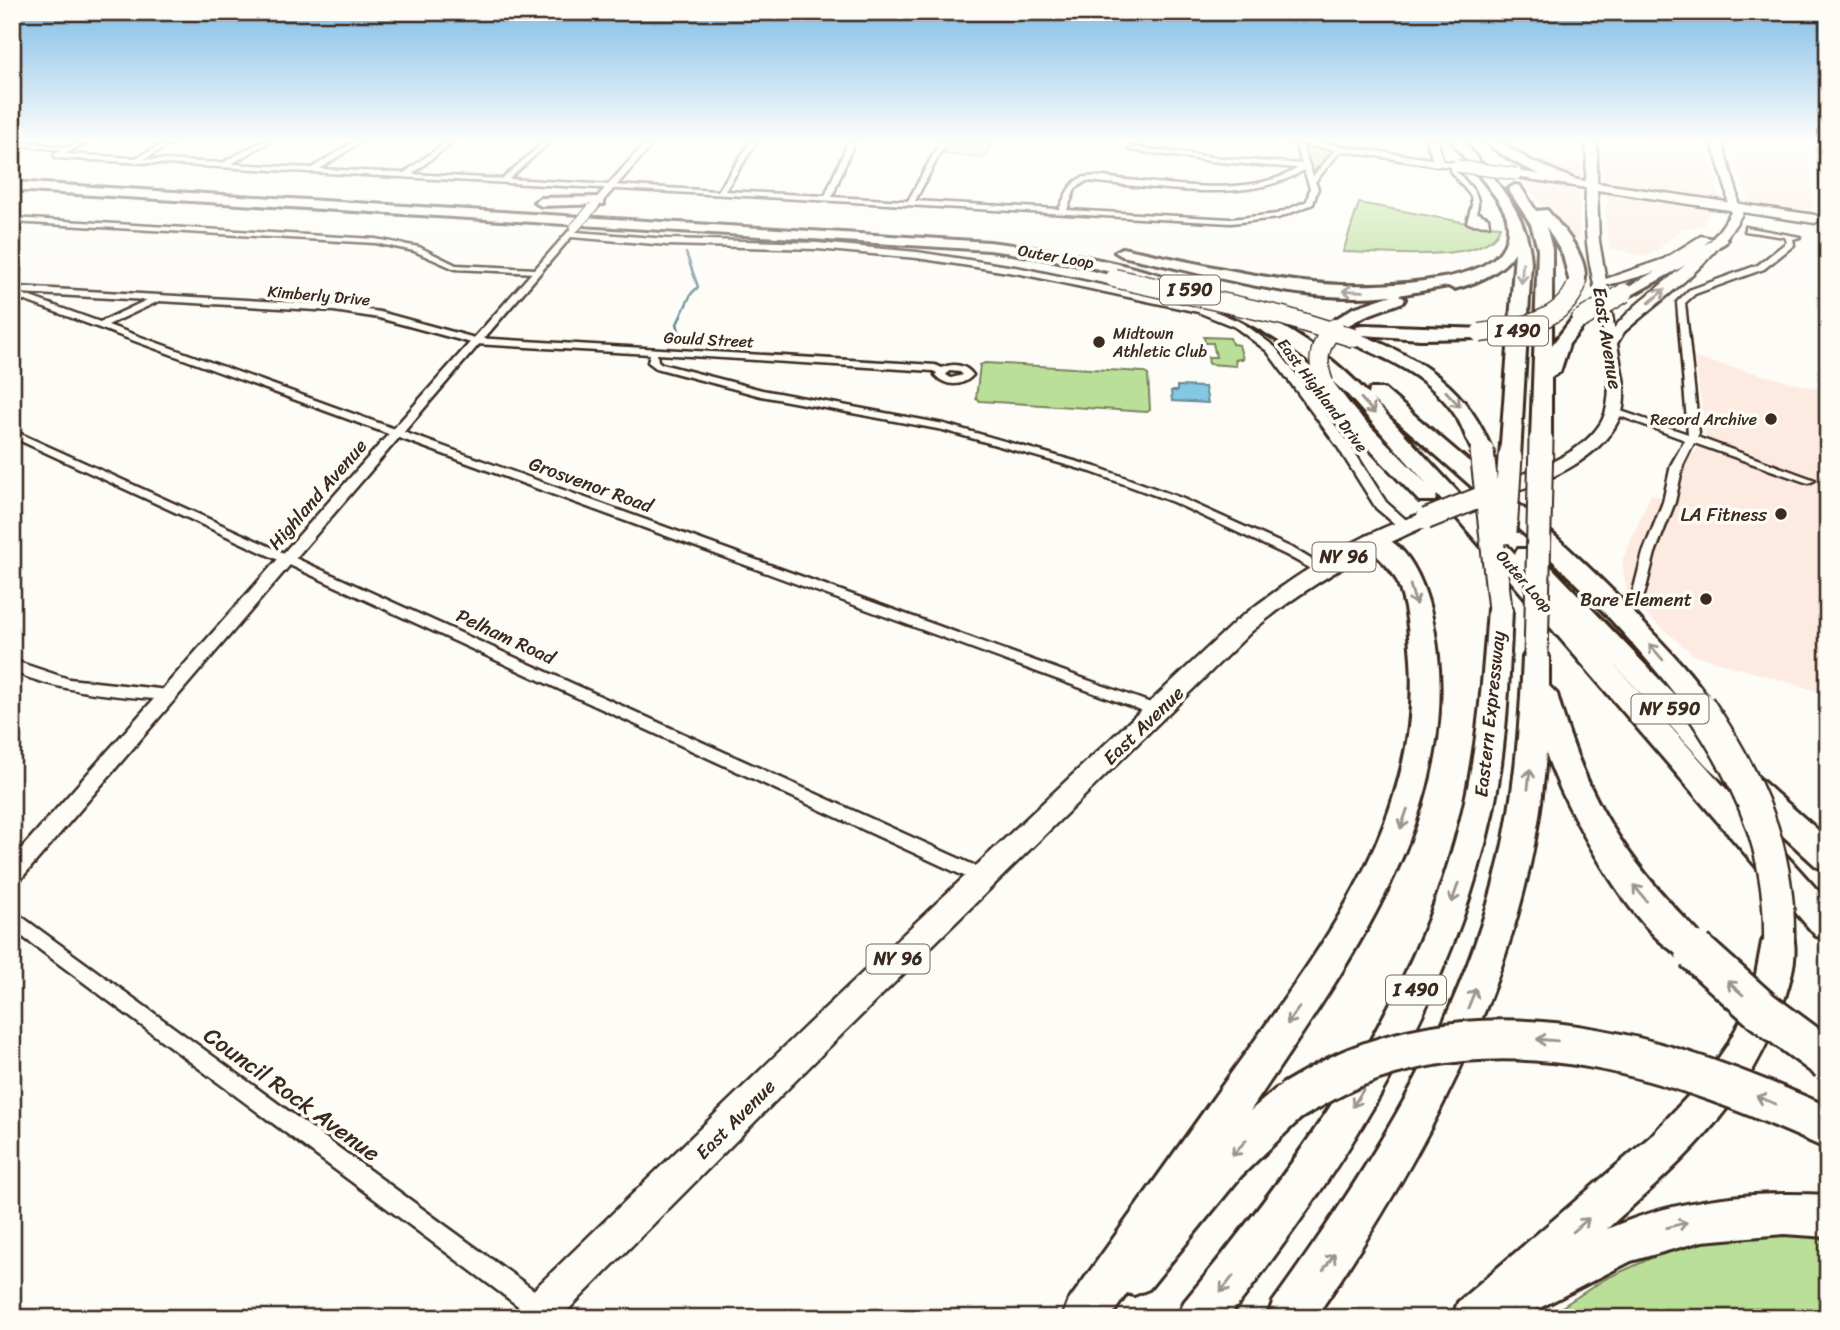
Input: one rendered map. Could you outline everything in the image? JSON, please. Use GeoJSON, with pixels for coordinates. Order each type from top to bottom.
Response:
{"type":"FeatureCollection","features":[{"type":"Feature","properties":{"kind":"highway"},"geometry":{"type":"LineString","coordinates":[[344,202],[572,231]]}},
{"type":"Feature","properties":{"kind":"highway","name":"Outer Loop"},"geometry":{"type":"LineString","coordinates":[[351,202],[961,243],[1045,253],[1139,273],[1216,301],[1276,330],[1337,374],[1717,758],[1828,858]]}},
{"type":"Feature","properties":{"kind":"highway","name":"Outer Loop"},"geometry":{"type":"LineString","coordinates":[[355,202],[892,232],[1045,246],[1111,259],[1228,296],[1287,325],[1340,360],[1377,393],[1521,562],[1709,792],[1828,926]]}},
{"type":"Feature","properties":{"kind":"highway"},"geometry":{"type":"LineString","coordinates":[[551,202],[596,204]]}},
{"type":"Feature","properties":{"kind":"highway","name":"Eastern Expressway"},"geometry":{"type":"LineString","coordinates":[[1200,1318],[1260,1243],[1322,1154],[1374,1072],[1425,971],[1460,879],[1479,806],[1491,730],[1500,609],[1523,246],[1519,226],[1505,202]]}},
{"type":"Feature","properties":{"kind":"highway","name":"Eastern Expressway"},"geometry":{"type":"LineString","coordinates":[[1289,1318],[1344,1240],[1400,1149],[1444,1065],[1476,990],[1500,918],[1521,831],[1532,753],[1536,657],[1545,244],[1528,202]]}},
{"type":"Feature","properties":{"kind":"highway"},"geometry":{"type":"LineString","coordinates":[[754,231],[953,251],[1114,278],[1358,334],[1479,333],[1521,326],[1552,314],[1571,299],[1577,284],[1575,264],[1562,238],[1534,202]]}},
{"type":"Feature","properties":{"kind":"highway"},"geometry":{"type":"LineString","coordinates":[[1509,207],[1514,231],[1509,250],[1492,267],[1469,278],[1368,308],[1334,328],[1324,339],[1318,354],[1324,383],[1353,420],[1709,792]]}},
{"type":"Feature","properties":{"kind":"highway"},"geometry":{"type":"LineString","coordinates":[[892,232],[1074,244],[1248,279],[1318,290],[1400,290],[1469,278]]}},
{"type":"Feature","properties":{"kind":"highway"},"geometry":{"type":"LineString","coordinates":[[1542,404],[1561,343],[1581,320],[1720,240]]}},
{"type":"Feature","properties":{"kind":"highway"},"geometry":{"type":"LineString","coordinates":[[1358,334],[1441,387],[1465,414],[1482,451],[1487,477],[1500,609]]}},
{"type":"Feature","properties":{"kind":"highway"},"geometry":{"type":"LineString","coordinates":[[1377,393],[1594,586],[1655,650],[1699,706],[1735,762],[1759,812],[1778,884],[1779,943],[1772,987],[1756,1031],[1737,1067],[1712,1101],[1669,1147],[1474,1318]]}},
{"type":"Feature","properties":{"kind":"highway"},"geometry":{"type":"LineString","coordinates":[[1084,1318],[1330,962],[1377,882],[1397,838],[1413,788],[1424,731],[1425,655],[1417,608],[1405,570],[1395,556],[1375,541]]}},
{"type":"Feature","properties":{"kind":"highway"},"geometry":{"type":"LineString","coordinates":[[1536,657],[1558,749],[1582,810],[1629,880],[1686,943],[1762,1011],[1828,1060]]}},
{"type":"Feature","properties":{"kind":"highway"},"geometry":{"type":"LineString","coordinates":[[1098,1318],[1228,1160],[1260,1127],[1290,1102],[1333,1076],[1404,1050],[1467,1039],[1516,1038],[1589,1046],[1665,1063],[1744,1090],[1828,1128]]}},
{"type":"Feature","properties":{"kind":"highway"},"geometry":{"type":"LineString","coordinates":[[1484,1318],[1547,1279],[1602,1252],[1671,1226],[1739,1214],[1828,1216]]}},
{"type":"Feature","properties":{"kind":"main road","name":"East Avenue"},"geometry":{"type":"LineString","coordinates":[[538,1314],[983,877],[1251,620],[1283,594],[1321,569],[1375,541],[1544,471],[1580,452],[1604,431],[1614,412],[1617,385],[1596,260],[1593,202]]}},
{"type":"Feature","properties":{"kind":"main road"},"geometry":{"type":"LineString","coordinates":[[1705,202],[1815,219]]}},
{"type":"Feature","properties":{"kind":"main road"},"geometry":{"type":"LineString","coordinates":[[1610,344],[1616,332],[1720,240],[1737,213],[1732,202]]}},
{"type":"Feature","properties":{"kind":"main road"},"geometry":{"type":"LineString","coordinates":[[1600,283],[1641,272],[1676,257],[1699,243],[1714,227],[1725,209],[1732,206]]}},
{"type":"Feature","properties":{"kind":"main road"},"geometry":{"type":"LineString","coordinates":[[1596,260],[1616,270],[1641,272]]}},
{"type":"Feature","properties":{"kind":"street"},"geometry":{"type":"LineString","coordinates":[[912,202],[1216,221],[1255,220],[1278,216],[1303,207],[1308,202]]}},
{"type":"Feature","properties":{"kind":"street"},"geometry":{"type":"LineString","coordinates":[[1062,212],[1066,202]]}},
{"type":"Feature","properties":{"kind":"street"},"geometry":{"type":"LineString","coordinates":[[1472,213],[1475,202]]}},
{"type":"Feature","properties":{"kind":"street","name":"Highland Avenue"},"geometry":{"type":"LineString","coordinates":[[12,874],[596,204]]}},
{"type":"Feature","properties":{"kind":"street"},"geometry":{"type":"LineString","coordinates":[[12,220],[375,241],[416,249],[455,267],[536,271]]}},
{"type":"Feature","properties":{"kind":"street"},"geometry":{"type":"LineString","coordinates":[[1639,592],[1649,553],[1669,502],[1677,465],[1692,438],[1694,421],[1681,302],[1692,292],[1769,263],[1792,242],[1793,236],[1748,229]]}},
{"type":"Feature","properties":{"kind":"street","name":"East Highland Drive"},"geometry":{"type":"LineString","coordinates":[[572,231],[667,242],[817,246],[917,255],[1001,267],[1201,309],[1239,325],[1268,347],[1343,445],[1381,505],[1417,523]]}},
{"type":"Feature","properties":{"kind":"street","name":"Kimberly Drive"},"geometry":{"type":"LineString","coordinates":[[12,291],[353,310],[475,341]]}},
{"type":"Feature","properties":{"kind":"street","name":"Grosvenor Road"},"geometry":{"type":"LineString","coordinates":[[12,291],[1157,712]]}},
{"type":"Feature","properties":{"kind":"street","name":"Kimberly Drive"},"geometry":{"type":"LineString","coordinates":[[100,325],[157,298]]}},
{"type":"Feature","properties":{"kind":"street","name":"Gould Street"},"geometry":{"type":"LineString","coordinates":[[475,341],[935,368],[941,371]]}},
{"type":"Feature","properties":{"kind":"street"},"geometry":{"type":"LineString","coordinates":[[653,356],[653,362],[659,366],[736,387],[927,423],[1095,470],[1177,500],[1321,569]]}},
{"type":"Feature","properties":{"kind":"street"},"geometry":{"type":"LineString","coordinates":[[1614,412],[1809,480]]}},
{"type":"Feature","properties":{"kind":"street","name":"Pelham Road"},"geometry":{"type":"LineString","coordinates":[[12,433],[983,877]]}},
{"type":"Feature","properties":{"kind":"street"},"geometry":{"type":"LineString","coordinates":[[12,665],[47,680],[71,686],[168,695]]}},
{"type":"Feature","properties":{"kind":"street","name":"Council Rock Avenue"},"geometry":{"type":"LineString","coordinates":[[12,919],[538,1314]]}},
{"type":"Feature","properties":{"kind":"shaded area"},"geometry":{"type":"Polygon","coordinates":[[[1540,202],[1579,202],[1579,239],[1569,238],[1540,202]]]}},
{"type":"Feature","properties":{"kind":"shaded area"},"geometry":{"type":"Polygon","coordinates":[[[1607,202],[1671,202],[1711,209],[1703,225],[1683,229],[1650,256],[1609,248],[1605,212],[1607,202]]]}},
{"type":"Feature","properties":{"kind":"shaded area"},"geometry":{"type":"Polygon","coordinates":[[[1749,202],[1811,202],[1812,216],[1750,205],[1749,202]]]}},
{"type":"Feature","properties":{"kind":"shaded area"},"geometry":{"type":"Polygon","coordinates":[[[1695,358],[1821,390],[1828,398],[1828,694],[1694,655],[1635,605],[1627,595],[1622,561],[1651,494],[1675,502],[1682,466],[1706,439],[1695,358]]]}},
{"type":"Feature","properties":{"kind":"green space"},"geometry":{"type":"Polygon","coordinates":[[[1359,203],[1473,224],[1500,226],[1493,239],[1477,247],[1456,252],[1343,252],[1359,203]]]}},
{"type":"Feature","properties":{"kind":"green space"},"geometry":{"type":"Polygon","coordinates":[[[1204,337],[1230,338],[1232,344],[1239,345],[1243,359],[1235,359],[1236,366],[1209,364],[1208,357],[1216,357],[1213,343],[1205,343],[1204,337]]]}},
{"type":"Feature","properties":{"kind":"green space"},"geometry":{"type":"Polygon","coordinates":[[[985,363],[1143,372],[1148,375],[1150,410],[1147,412],[980,401],[976,399],[980,365],[985,363]]]}},
{"type":"Feature","properties":{"kind":"green space"},"geometry":{"type":"Polygon","coordinates":[[[1747,1234],[1828,1237],[1828,1318],[1545,1318],[1605,1279],[1669,1250],[1747,1234]]]}},
{"type":"Feature","properties":{"kind":"water"},"geometry":{"type":"Polygon","coordinates":[[[1177,386],[1205,387],[1208,403],[1172,401],[1171,391],[1177,391],[1177,386]]]}},
{"type":"Feature","properties":{"kind":"waterway"},"geometry":{"type":"LineString","coordinates":[[682,340],[677,324],[691,294],[698,287],[686,253]]}},
{"type":"Feature","properties":{"kind":"tunnel"},"geometry":{"type":"LineString","coordinates":[[1815,219],[1828,221]]}},
{"type":"Feature","properties":{"kind":"railway"},"geometry":{"type":"LineString","coordinates":[[1824,202],[1828,231]]}},
{"type":"Feature","properties":{"kind":"place","name":"Midtown Athletic Club"},"geometry":{"type":"Point","coordinates":[1099,342]}},
{"type":"Feature","properties":{"kind":"place","name":"Record Archive"},"geometry":{"type":"Point","coordinates":[1771,419]}},
{"type":"Feature","properties":{"kind":"place","name":"LA Fitness"},"geometry":{"type":"Point","coordinates":[1781,514]}},
{"type":"Feature","properties":{"kind":"place","name":"Bare Element"},"geometry":{"type":"Point","coordinates":[1706,599]}}]}
